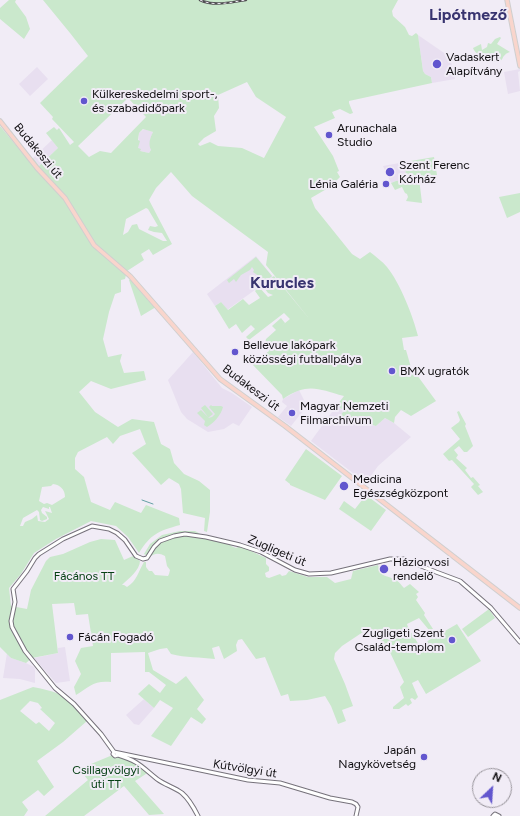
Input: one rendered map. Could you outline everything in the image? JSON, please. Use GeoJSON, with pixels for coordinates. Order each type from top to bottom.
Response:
{"type":"FeatureCollection","features":[{"type":"Feature","properties":{"kind":"main road"},"geometry":{"type":"LineString","coordinates":[[507,0],[520,66]]}},
{"type":"Feature","properties":{"kind":"main road","name":"Budakeszi út"},"geometry":{"type":"LineString","coordinates":[[0,121],[37,168],[65,198],[94,245],[130,276],[220,379],[285,426],[520,608]]}},
{"type":"Feature","properties":{"kind":"street","name":"Zugligeti út"},"geometry":{"type":"LineString","coordinates":[[116,753],[74,704],[58,692],[39,669],[25,652],[12,627],[15,607],[13,589],[35,558],[63,540],[92,526],[109,529],[117,533],[125,540],[136,556],[143,559],[147,558],[160,541],[185,534],[240,544],[261,552],[295,570],[309,574],[331,573],[390,559],[404,559],[431,571],[460,581],[491,608],[520,642]]}},
{"type":"Feature","properties":{"kind":"street"},"geometry":{"type":"LineString","coordinates":[[116,753],[143,766],[158,780],[181,793],[191,803],[198,816]]}},
{"type":"Feature","properties":{"kind":"street","name":"Kútvölgyi út"},"geometry":{"type":"LineString","coordinates":[[116,753],[248,780],[280,784],[330,798],[350,801],[355,803],[357,806],[356,816]]}},
{"type":"Feature","properties":{"kind":"street"},"geometry":{"type":"LineString","coordinates":[[493,815],[496,814],[499,816]]}},
{"type":"Feature","properties":{"kind":"shaded area","name":"Vadaskert Alapítvány"},"geometry":{"type":"Polygon","coordinates":[[[418,35],[450,57],[455,79],[432,83],[431,77],[423,71],[418,35]]]}},
{"type":"Feature","properties":{"kind":"shaded area"},"geometry":{"type":"Polygon","coordinates":[[[37,67],[48,79],[30,96],[19,84],[37,67]]]}},
{"type":"Feature","properties":{"kind":"shaded area"},"geometry":{"type":"Polygon","coordinates":[[[520,69],[518,72],[520,91],[508,94],[504,72],[520,69]]]}},
{"type":"Feature","properties":{"kind":"shaded area"},"geometry":{"type":"Polygon","coordinates":[[[144,129],[153,132],[150,140],[151,150],[149,153],[138,149],[139,133],[144,129]]]}},
{"type":"Feature","properties":{"kind":"shaded area"},"geometry":{"type":"Polygon","coordinates":[[[52,140],[58,148],[39,166],[33,158],[52,140]]]}},
{"type":"Feature","properties":{"kind":"shaded area"},"geometry":{"type":"Polygon","coordinates":[[[405,162],[406,180],[391,183],[383,166],[405,162]]]}},
{"type":"Feature","properties":{"kind":"shaded area"},"geometry":{"type":"Polygon","coordinates":[[[256,256],[273,277],[227,310],[221,302],[215,306],[207,294],[256,256]]]}},
{"type":"Feature","properties":{"kind":"shaded area"},"geometry":{"type":"Polygon","coordinates":[[[193,352],[222,388],[252,407],[239,426],[233,423],[224,429],[208,432],[187,419],[181,412],[168,380],[193,352]]]}},
{"type":"Feature","properties":{"kind":"shaded area"},"geometry":{"type":"Polygon","coordinates":[[[299,390],[307,406],[291,426],[278,417],[287,406],[282,402],[283,399],[299,390]]]}},
{"type":"Feature","properties":{"kind":"shaded area"},"geometry":{"type":"Polygon","coordinates":[[[337,405],[344,411],[344,419],[349,418],[376,426],[385,418],[394,423],[411,437],[378,466],[366,483],[311,441],[337,405]]]}},
{"type":"Feature","properties":{"kind":"shaded area"},"geometry":{"type":"Polygon","coordinates":[[[65,647],[70,681],[56,683],[34,658],[58,653],[58,648],[65,647]]]}},
{"type":"Feature","properties":{"kind":"shaded area"},"geometry":{"type":"Polygon","coordinates":[[[7,653],[11,658],[34,667],[35,683],[20,679],[3,678],[7,653]]]}},
{"type":"Feature","properties":{"kind":"shaded area"},"geometry":{"type":"Polygon","coordinates":[[[144,699],[154,708],[139,725],[134,724],[126,715],[144,699]]]}},
{"type":"Feature","properties":{"kind":"green space"},"geometry":{"type":"Polygon","coordinates":[[[9,0],[16,0],[15,2],[26,17],[30,29],[24,39],[0,19],[0,8],[9,0]]]}},
{"type":"Feature","properties":{"kind":"green space","name":"Fácános TT"},"geometry":{"type":"Polygon","coordinates":[[[43,0],[398,0],[392,11],[393,16],[405,27],[409,35],[412,36],[416,33],[418,35],[423,71],[431,77],[432,83],[349,101],[353,113],[350,114],[340,109],[332,112],[335,118],[314,127],[333,156],[339,171],[337,172],[340,177],[330,187],[311,198],[315,208],[352,254],[360,259],[370,252],[387,267],[397,282],[406,300],[418,336],[402,338],[404,350],[406,350],[412,371],[414,371],[436,401],[411,416],[401,410],[395,417],[394,423],[385,418],[376,426],[349,418],[340,421],[338,418],[344,411],[337,405],[344,396],[320,389],[313,388],[299,390],[283,399],[282,395],[252,364],[269,351],[265,344],[266,339],[276,330],[272,326],[281,318],[285,323],[279,328],[290,319],[284,313],[249,340],[246,337],[255,329],[251,325],[242,333],[236,324],[229,329],[215,306],[221,302],[228,310],[243,299],[249,305],[260,298],[255,291],[259,287],[268,297],[273,295],[268,293],[262,285],[274,276],[311,321],[266,265],[268,252],[192,196],[171,172],[156,188],[149,200],[172,244],[153,255],[149,249],[141,254],[144,260],[127,271],[125,279],[121,280],[121,292],[115,294],[103,339],[108,357],[122,354],[120,361],[124,373],[144,371],[146,380],[111,389],[91,381],[79,392],[95,412],[118,427],[132,419],[154,422],[161,444],[170,449],[174,463],[184,474],[199,481],[210,490],[210,512],[207,532],[204,531],[205,518],[183,513],[181,489],[179,484],[169,478],[161,485],[132,453],[146,444],[140,429],[120,436],[113,444],[107,437],[78,452],[75,458],[75,469],[84,477],[91,502],[110,510],[115,502],[141,513],[146,505],[179,518],[180,525],[161,531],[151,537],[139,553],[128,537],[116,526],[91,521],[56,539],[34,553],[21,574],[9,588],[11,606],[27,609],[31,590],[46,561],[50,557],[63,554],[90,542],[101,539],[115,540],[124,560],[133,556],[140,561],[136,571],[122,585],[127,587],[133,582],[144,562],[146,562],[146,567],[149,571],[152,571],[155,575],[168,576],[170,570],[167,566],[165,556],[157,554],[150,557],[144,554],[150,544],[162,535],[180,531],[195,531],[206,537],[229,542],[231,546],[236,548],[240,546],[266,558],[266,564],[269,567],[269,571],[265,573],[266,577],[269,578],[280,574],[282,576],[286,575],[289,571],[308,577],[327,577],[335,583],[351,579],[353,571],[378,565],[383,575],[397,580],[404,588],[410,584],[419,592],[416,594],[418,597],[416,600],[433,629],[429,630],[419,618],[407,624],[419,646],[457,624],[481,661],[426,694],[418,680],[412,683],[418,697],[415,700],[412,698],[410,699],[412,703],[408,706],[406,704],[399,709],[393,709],[393,707],[404,698],[400,687],[404,682],[388,648],[370,630],[366,630],[342,646],[335,653],[334,659],[353,706],[342,710],[346,721],[338,724],[331,706],[325,696],[307,700],[290,701],[288,694],[281,696],[265,657],[256,659],[242,639],[238,640],[236,645],[237,651],[224,659],[219,646],[212,648],[215,659],[171,654],[167,648],[160,649],[148,653],[153,670],[176,684],[186,676],[204,700],[197,709],[206,719],[202,724],[191,717],[171,746],[151,736],[173,708],[160,700],[154,708],[138,694],[149,684],[160,693],[166,685],[149,672],[145,672],[145,652],[111,653],[111,682],[96,683],[76,695],[74,687],[81,674],[75,661],[81,648],[93,646],[88,614],[76,615],[74,603],[52,604],[58,653],[32,658],[26,663],[11,658],[0,647],[0,126],[29,161],[33,158],[39,166],[58,148],[46,133],[54,127],[57,130],[59,128],[70,145],[74,142],[52,119],[53,117],[40,103],[88,56],[43,0]],[[247,82],[218,95],[219,108],[214,116],[216,131],[204,138],[198,144],[200,146],[210,142],[218,146],[242,148],[264,158],[286,117],[256,97],[247,82]],[[128,98],[78,146],[89,157],[100,151],[111,153],[146,117],[128,98]],[[143,129],[139,133],[138,140],[140,141],[138,148],[141,149],[140,151],[149,153],[151,150],[150,141],[153,132],[143,129]],[[146,208],[126,219],[123,235],[128,232],[132,225],[137,224],[139,229],[163,241],[167,241],[162,233],[148,230],[150,226],[158,226],[148,209],[146,208]],[[53,484],[51,486],[42,487],[39,501],[44,504],[47,503],[52,505],[65,497],[62,488],[58,485],[53,484]],[[43,507],[41,510],[47,517],[47,519],[42,521],[40,520],[39,512],[37,510],[23,518],[20,526],[23,526],[25,522],[37,515],[38,521],[45,522],[49,519],[45,511],[52,513],[50,507],[49,509],[43,507]]]}},
{"type":"Feature","properties":{"kind":"green space"},"geometry":{"type":"Polygon","coordinates":[[[501,38],[497,44],[510,52],[503,57],[502,60],[495,62],[484,58],[474,51],[473,48],[481,44],[482,50],[487,47],[488,43],[491,44],[495,39],[501,38]]]}},
{"type":"Feature","properties":{"kind":"green space"},"geometry":{"type":"Polygon","coordinates":[[[434,157],[437,175],[419,178],[422,203],[406,201],[408,197],[402,187],[395,190],[391,183],[406,180],[405,162],[434,157]]]}},
{"type":"Feature","properties":{"kind":"green space"},"geometry":{"type":"Polygon","coordinates":[[[520,193],[520,212],[507,218],[499,197],[520,193]]]}},
{"type":"Feature","properties":{"kind":"green space"},"geometry":{"type":"Polygon","coordinates":[[[256,257],[272,276],[267,280],[260,277],[253,272],[254,270],[252,267],[250,270],[241,275],[236,282],[234,279],[229,283],[227,280],[256,257]]]}},
{"type":"Feature","properties":{"kind":"green space"},"geometry":{"type":"Polygon","coordinates":[[[132,279],[156,307],[141,316],[129,280],[132,279]]]}},
{"type":"Feature","properties":{"kind":"green space"},"geometry":{"type":"Polygon","coordinates":[[[205,405],[213,414],[208,418],[215,414],[209,407],[211,405],[223,407],[217,418],[207,427],[204,425],[205,421],[197,413],[201,410],[208,417],[201,408],[205,405]]]}},
{"type":"Feature","properties":{"kind":"green space"},"geometry":{"type":"Polygon","coordinates":[[[459,411],[466,424],[465,426],[473,446],[467,452],[464,452],[459,446],[454,450],[458,455],[456,458],[467,468],[465,470],[471,478],[473,477],[480,485],[478,486],[483,492],[478,495],[471,487],[474,484],[452,460],[449,461],[443,454],[460,439],[451,428],[460,420],[457,412],[459,411]]]}},
{"type":"Feature","properties":{"kind":"green space"},"geometry":{"type":"Polygon","coordinates":[[[306,449],[342,476],[325,500],[290,485],[285,480],[306,449]]]}},
{"type":"Feature","properties":{"kind":"green space"},"geometry":{"type":"Polygon","coordinates":[[[366,495],[386,510],[371,531],[339,509],[344,501],[355,509],[366,495]]]}},
{"type":"Feature","properties":{"kind":"green space"},"geometry":{"type":"Polygon","coordinates":[[[489,609],[495,618],[468,637],[462,629],[489,609]]]}},
{"type":"Feature","properties":{"kind":"green space"},"geometry":{"type":"Polygon","coordinates":[[[33,687],[45,689],[67,698],[87,721],[63,742],[37,761],[54,787],[44,796],[38,790],[22,802],[28,810],[24,816],[0,816],[0,700],[33,687]],[[30,701],[20,711],[36,724],[39,722],[49,731],[55,723],[40,709],[42,708],[38,703],[30,701]]]}},
{"type":"Feature","properties":{"kind":"green space","name":"Csillagvölgyi úti TT"},"geometry":{"type":"Polygon","coordinates":[[[115,754],[133,760],[149,772],[135,781],[164,814],[149,815],[124,786],[84,816],[45,816],[88,780],[79,769],[115,754]]]}},
{"type":"Feature","properties":{"kind":"waterway"},"geometry":{"type":"LineString","coordinates":[[142,500],[153,504]]}},
{"type":"Feature","properties":{"kind":"railway"},"geometry":{"type":"LineString","coordinates":[[200,0],[217,4],[246,0]]}},
{"type":"Feature","properties":{"kind":"place","name":"Vadaskert Alapítvány"},"geometry":{"type":"Point","coordinates":[437,64]}},
{"type":"Feature","properties":{"kind":"place","name":"Külkereskedelmi sport-, és szabadidőpark"},"geometry":{"type":"Point","coordinates":[84,101]}},
{"type":"Feature","properties":{"kind":"place","name":"Arunachala Studio"},"geometry":{"type":"Point","coordinates":[329,135]}},
{"type":"Feature","properties":{"kind":"place","name":"Szent Ferenc Kórház"},"geometry":{"type":"Point","coordinates":[390,172]}},
{"type":"Feature","properties":{"kind":"place","name":"Lénia Galéria"},"geometry":{"type":"Point","coordinates":[386,184]}},
{"type":"Feature","properties":{"kind":"place","name":"Bellevue lakópark közösségi futballpálya"},"geometry":{"type":"Point","coordinates":[235,352]}},
{"type":"Feature","properties":{"kind":"place","name":"BMX ugratók"},"geometry":{"type":"Point","coordinates":[392,371]}},
{"type":"Feature","properties":{"kind":"place","name":"Magyar Nemzeti Filmarchívum"},"geometry":{"type":"Point","coordinates":[292,413]}},
{"type":"Feature","properties":{"kind":"place","name":"Medicina Egészségközpont"},"geometry":{"type":"Point","coordinates":[344,486]}},
{"type":"Feature","properties":{"kind":"place","name":"Háziorvosi rendelő"},"geometry":{"type":"Point","coordinates":[384,569]}},
{"type":"Feature","properties":{"kind":"place","name":"Fácán Fogadó"},"geometry":{"type":"Point","coordinates":[70,637]}},
{"type":"Feature","properties":{"kind":"place","name":"Zugligeti Szent Család-templom"},"geometry":{"type":"Point","coordinates":[452,640]}},
{"type":"Feature","properties":{"kind":"place","name":"Japán Nagykövetség"},"geometry":{"type":"Point","coordinates":[424,757]}},
{"type":"Feature","properties":{"kind":"district","name":"Lipótmező"},"geometry":{"type":"Point","coordinates":[468,15]}},
{"type":"Feature","properties":{"kind":"district","name":"Kurucles"},"geometry":{"type":"Point","coordinates":[282,283]}}]}
